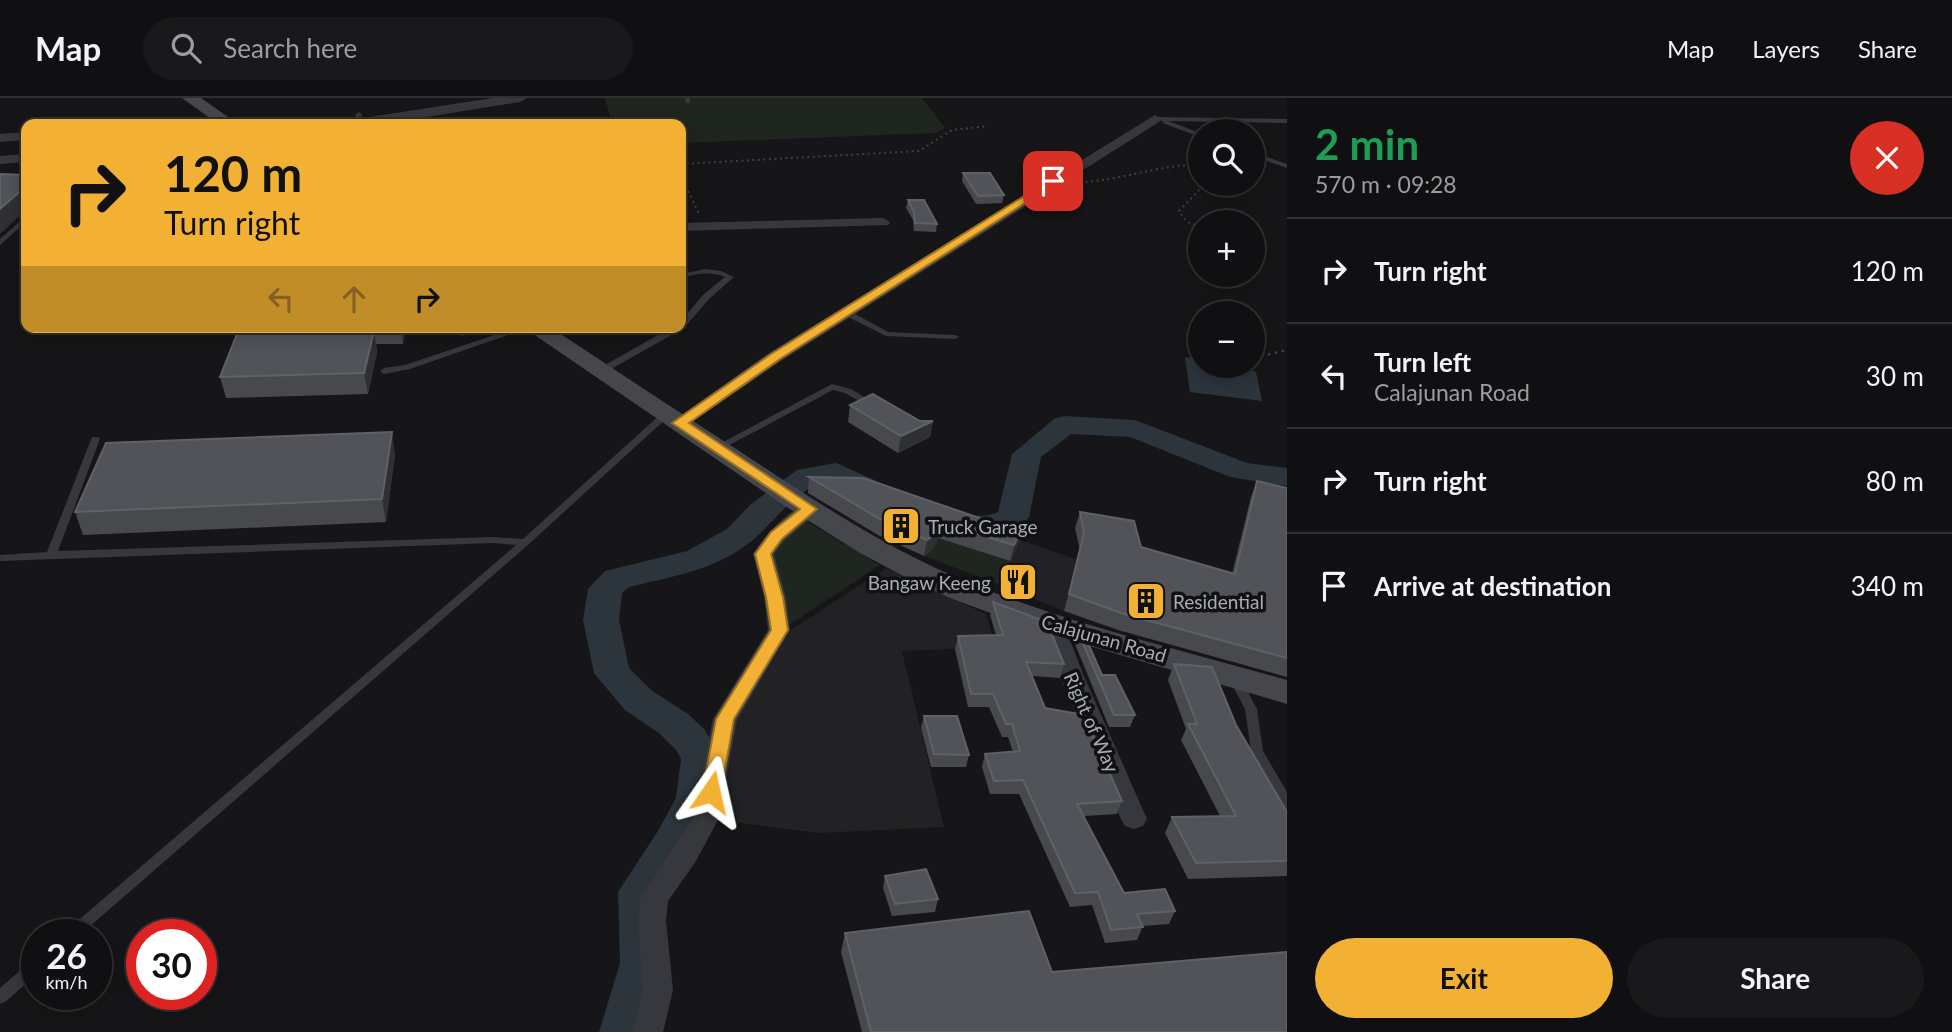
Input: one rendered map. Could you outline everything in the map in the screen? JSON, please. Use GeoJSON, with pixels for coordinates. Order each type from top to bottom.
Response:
{"type":"FeatureCollection","features":[{"type":"Feature","properties":{"kind":"main road"},"geometry":{"type":"LineString","coordinates":[[190,98],[222,119]]}},
{"type":"Feature","properties":{"kind":"main road","name":"Calajunan Road"},"geometry":{"type":"LineString","coordinates":[[543,333],[801,503],[870,546],[929,576],[961,591],[1053,624],[1287,692]]}},
{"type":"Feature","properties":{"kind":"street"},"geometry":{"type":"LineString","coordinates":[[371,119],[520,98]]}},
{"type":"Feature","properties":{"kind":"street"},"geometry":{"type":"LineString","coordinates":[[673,418],[1156,119]]}},
{"type":"Feature","properties":{"kind":"street"},"geometry":{"type":"LineString","coordinates":[[0,138],[21,136]]}},
{"type":"Feature","properties":{"kind":"street"},"geometry":{"type":"LineString","coordinates":[[0,160],[21,158]]}},
{"type":"Feature","properties":{"kind":"street"},"geometry":{"type":"LineString","coordinates":[[686,226],[883,222]]}},
{"type":"Feature","properties":{"kind":"street"},"geometry":{"type":"LineString","coordinates":[[648,1032],[657,990],[652,921],[654,900],[687,853],[706,818],[725,719],[779,630],[775,597],[763,554],[801,503]]}},
{"type":"Feature","properties":{"kind":"street","name":"Right of Way"},"geometry":{"type":"LineString","coordinates":[[1053,624],[1060,648],[1134,819]]}},
{"type":"Feature","properties":{"kind":"street"},"geometry":{"type":"LineString","coordinates":[[1063,717],[1089,717]]}},
{"type":"Feature","properties":{"kind":"lane"},"geometry":{"type":"LineString","coordinates":[[1156,119],[1287,121]]}},
{"type":"Feature","properties":{"kind":"lane"},"geometry":{"type":"LineString","coordinates":[[1156,119],[1188,131]]}},
{"type":"Feature","properties":{"kind":"lane"},"geometry":{"type":"LineString","coordinates":[[1265,158],[1287,166]]}},
{"type":"Feature","properties":{"kind":"lane"},"geometry":{"type":"LineString","coordinates":[[0,243],[21,223]]}},
{"type":"Feature","properties":{"kind":"lane"},"geometry":{"type":"LineString","coordinates":[[686,274],[697,271],[724,273],[730,277],[706,297],[686,319]]}},
{"type":"Feature","properties":{"kind":"lane"},"geometry":{"type":"LineString","coordinates":[[845,312],[886,334],[955,337]]}},
{"type":"Feature","properties":{"kind":"lane"},"geometry":{"type":"LineString","coordinates":[[384,372],[509,333]]}},
{"type":"Feature","properties":{"kind":"lane"},"geometry":{"type":"LineString","coordinates":[[601,371],[668,333]]}},
{"type":"Feature","properties":{"kind":"lane"},"geometry":{"type":"LineString","coordinates":[[717,448],[832,387],[848,391],[879,409]]}},
{"type":"Feature","properties":{"kind":"lane"},"geometry":{"type":"LineString","coordinates":[[89,919],[525,542],[673,418]]}},
{"type":"Feature","properties":{"kind":"lane"},"geometry":{"type":"LineString","coordinates":[[51,555],[95,439]]}},
{"type":"Feature","properties":{"kind":"lane"},"geometry":{"type":"LineString","coordinates":[[0,558],[493,540],[525,542]]}},
{"type":"Feature","properties":{"kind":"lane"},"geometry":{"type":"LineString","coordinates":[[1234,676],[1251,709],[1257,751],[1287,804]]}},
{"type":"Feature","properties":{"kind":"lane"},"geometry":{"type":"LineString","coordinates":[[0,997],[21,979]]}},
{"type":"Feature","properties":{"kind":"path"},"geometry":{"type":"LineString","coordinates":[[686,164],[919,151],[951,130],[988,126]]}},
{"type":"Feature","properties":{"kind":"path"},"geometry":{"type":"LineString","coordinates":[[1053,181],[1095,183],[1156,167],[1188,164]]}},
{"type":"Feature","properties":{"kind":"path"},"geometry":{"type":"LineString","coordinates":[[686,185],[695,202],[701,225]]}},
{"type":"Feature","properties":{"kind":"path"},"geometry":{"type":"LineString","coordinates":[[1188,222],[1180,211],[1194,196]]}},
{"type":"Feature","properties":{"kind":"path"},"geometry":{"type":"LineString","coordinates":[[1265,355],[1287,350]]}},
{"type":"Feature","properties":{"kind":"shaded area"},"geometry":{"type":"Polygon","coordinates":[[[605,98],[922,98],[945,128],[936,133],[686,143],[686,119],[611,119],[605,98]]]}},
{"type":"Feature","properties":{"kind":"shaded area"},"geometry":{"type":"Polygon","coordinates":[[[1185,357],[1188,357],[1188,378],[1185,357]]]}},
{"type":"Feature","properties":{"kind":"shaded area"},"geometry":{"type":"Polygon","coordinates":[[[1188,378],[1257,378],[1262,401],[1190,392],[1188,378]]]}},
{"type":"Feature","properties":{"kind":"shaded area"},"geometry":{"type":"Polygon","coordinates":[[[803,519],[880,565],[786,627],[768,554],[803,519]]]}},
{"type":"Feature","properties":{"kind":"shaded area"},"geometry":{"type":"Polygon","coordinates":[[[938,538],[1010,561],[998,584],[924,556],[938,538]]]}},
{"type":"Feature","properties":{"kind":"shaded area"},"geometry":{"type":"Polygon","coordinates":[[[1020,540],[1078,560],[1064,611],[998,584],[1020,540]]]}},
{"type":"Feature","properties":{"kind":"shaded area"},"geometry":{"type":"Polygon","coordinates":[[[886,568],[986,614],[996,647],[902,651],[944,827],[818,833],[711,819],[731,717],[783,635],[886,568]]]}},
{"type":"Feature","properties":{"kind":"building"},"geometry":{"type":"Polygon","coordinates":[[[963,173],[990,173],[1004,195],[978,196],[963,173]]]}},
{"type":"Feature","properties":{"kind":"building"},"geometry":{"type":"Polygon","coordinates":[[[0,174],[21,175],[21,190],[0,209],[0,174]]]}},
{"type":"Feature","properties":{"kind":"building"},"geometry":{"type":"Polygon","coordinates":[[[908,200],[924,200],[937,224],[915,223],[914,212],[908,200]]]}},
{"type":"Feature","properties":{"kind":"building"},"geometry":{"type":"Polygon","coordinates":[[[374,333],[364,373],[220,377],[237,334],[374,333]]]}},
{"type":"Feature","properties":{"kind":"building"},"geometry":{"type":"Polygon","coordinates":[[[873,394],[920,421],[933,421],[901,436],[850,405],[873,394]]]}},
{"type":"Feature","properties":{"kind":"building"},"geometry":{"type":"Polygon","coordinates":[[[392,432],[382,499],[75,512],[106,443],[392,432]]]}},
{"type":"Feature","properties":{"kind":"building"},"geometry":{"type":"Polygon","coordinates":[[[809,477],[863,478],[988,521],[1024,524],[1014,545],[941,523],[936,533],[927,540],[880,519],[809,477]]]}},
{"type":"Feature","properties":{"kind":"building"},"geometry":{"type":"Polygon","coordinates":[[[1257,481],[1287,488],[1287,658],[1124,614],[1069,594],[1084,533],[1080,512],[1134,521],[1141,547],[1235,574],[1257,481]]]}},
{"type":"Feature","properties":{"kind":"building"},"geometry":{"type":"Polygon","coordinates":[[[993,602],[1047,622],[1064,664],[1026,662],[1045,708],[1084,715],[1122,801],[1077,804],[1124,893],[1165,889],[1175,911],[1137,914],[1143,927],[1111,930],[1098,892],[1075,893],[1023,780],[994,781],[985,754],[1020,751],[1012,724],[1006,724],[993,694],[971,694],[958,636],[1003,635],[993,602]]]}},
{"type":"Feature","properties":{"kind":"building"},"geometry":{"type":"Polygon","coordinates":[[[1078,632],[1084,634],[1102,675],[1115,675],[1135,715],[1114,715],[1078,632]]]}},
{"type":"Feature","properties":{"kind":"building"},"geometry":{"type":"Polygon","coordinates":[[[1174,664],[1212,667],[1236,725],[1287,812],[1287,861],[1196,863],[1172,817],[1236,816],[1188,724],[1197,724],[1174,664]]]}},
{"type":"Feature","properties":{"kind":"building"},"geometry":{"type":"Polygon","coordinates":[[[924,716],[957,716],[969,755],[934,754],[924,716]]]}},
{"type":"Feature","properties":{"kind":"building"},"geometry":{"type":"Polygon","coordinates":[[[926,869],[938,899],[895,904],[885,876],[926,869]]]}},
{"type":"Feature","properties":{"kind":"building"},"geometry":{"type":"Polygon","coordinates":[[[1029,911],[1052,972],[1287,952],[1287,1032],[871,1032],[845,933],[1029,911]]]}},
{"type":"Feature","properties":{"kind":"waterway"},"geometry":{"type":"LineString","coordinates":[[957,524],[991,528],[1013,517],[1027,454],[1064,425],[1135,429],[1241,471],[1287,477]]}},
{"type":"Feature","properties":{"kind":"waterway"},"geometry":{"type":"LineString","coordinates":[[623,1032],[643,963],[640,892],[673,843],[696,798],[701,759],[691,740],[674,724],[638,700],[612,673],[601,620],[605,589],[617,579],[698,559],[738,536],[762,511],[808,476],[836,472],[888,498]]}},
{"type":"Feature","properties":{"kind":"place","name":"Truck Garage"},"geometry":{"type":"Point","coordinates":[901,526]}},
{"type":"Feature","properties":{"kind":"place","name":"Bangaw Keeng"},"geometry":{"type":"Point","coordinates":[1018,582]}},
{"type":"Feature","properties":{"kind":"place","name":"Residential"},"geometry":{"type":"Point","coordinates":[1146,601]}},
{"type":"Feature","properties":{"kind":"route"},"geometry":{"type":"LineString","coordinates":[[711,792],[725,719],[779,630],[775,597],[763,554],[777,536],[810,509],[679,423],[775,356],[1053,181]]}}]}
